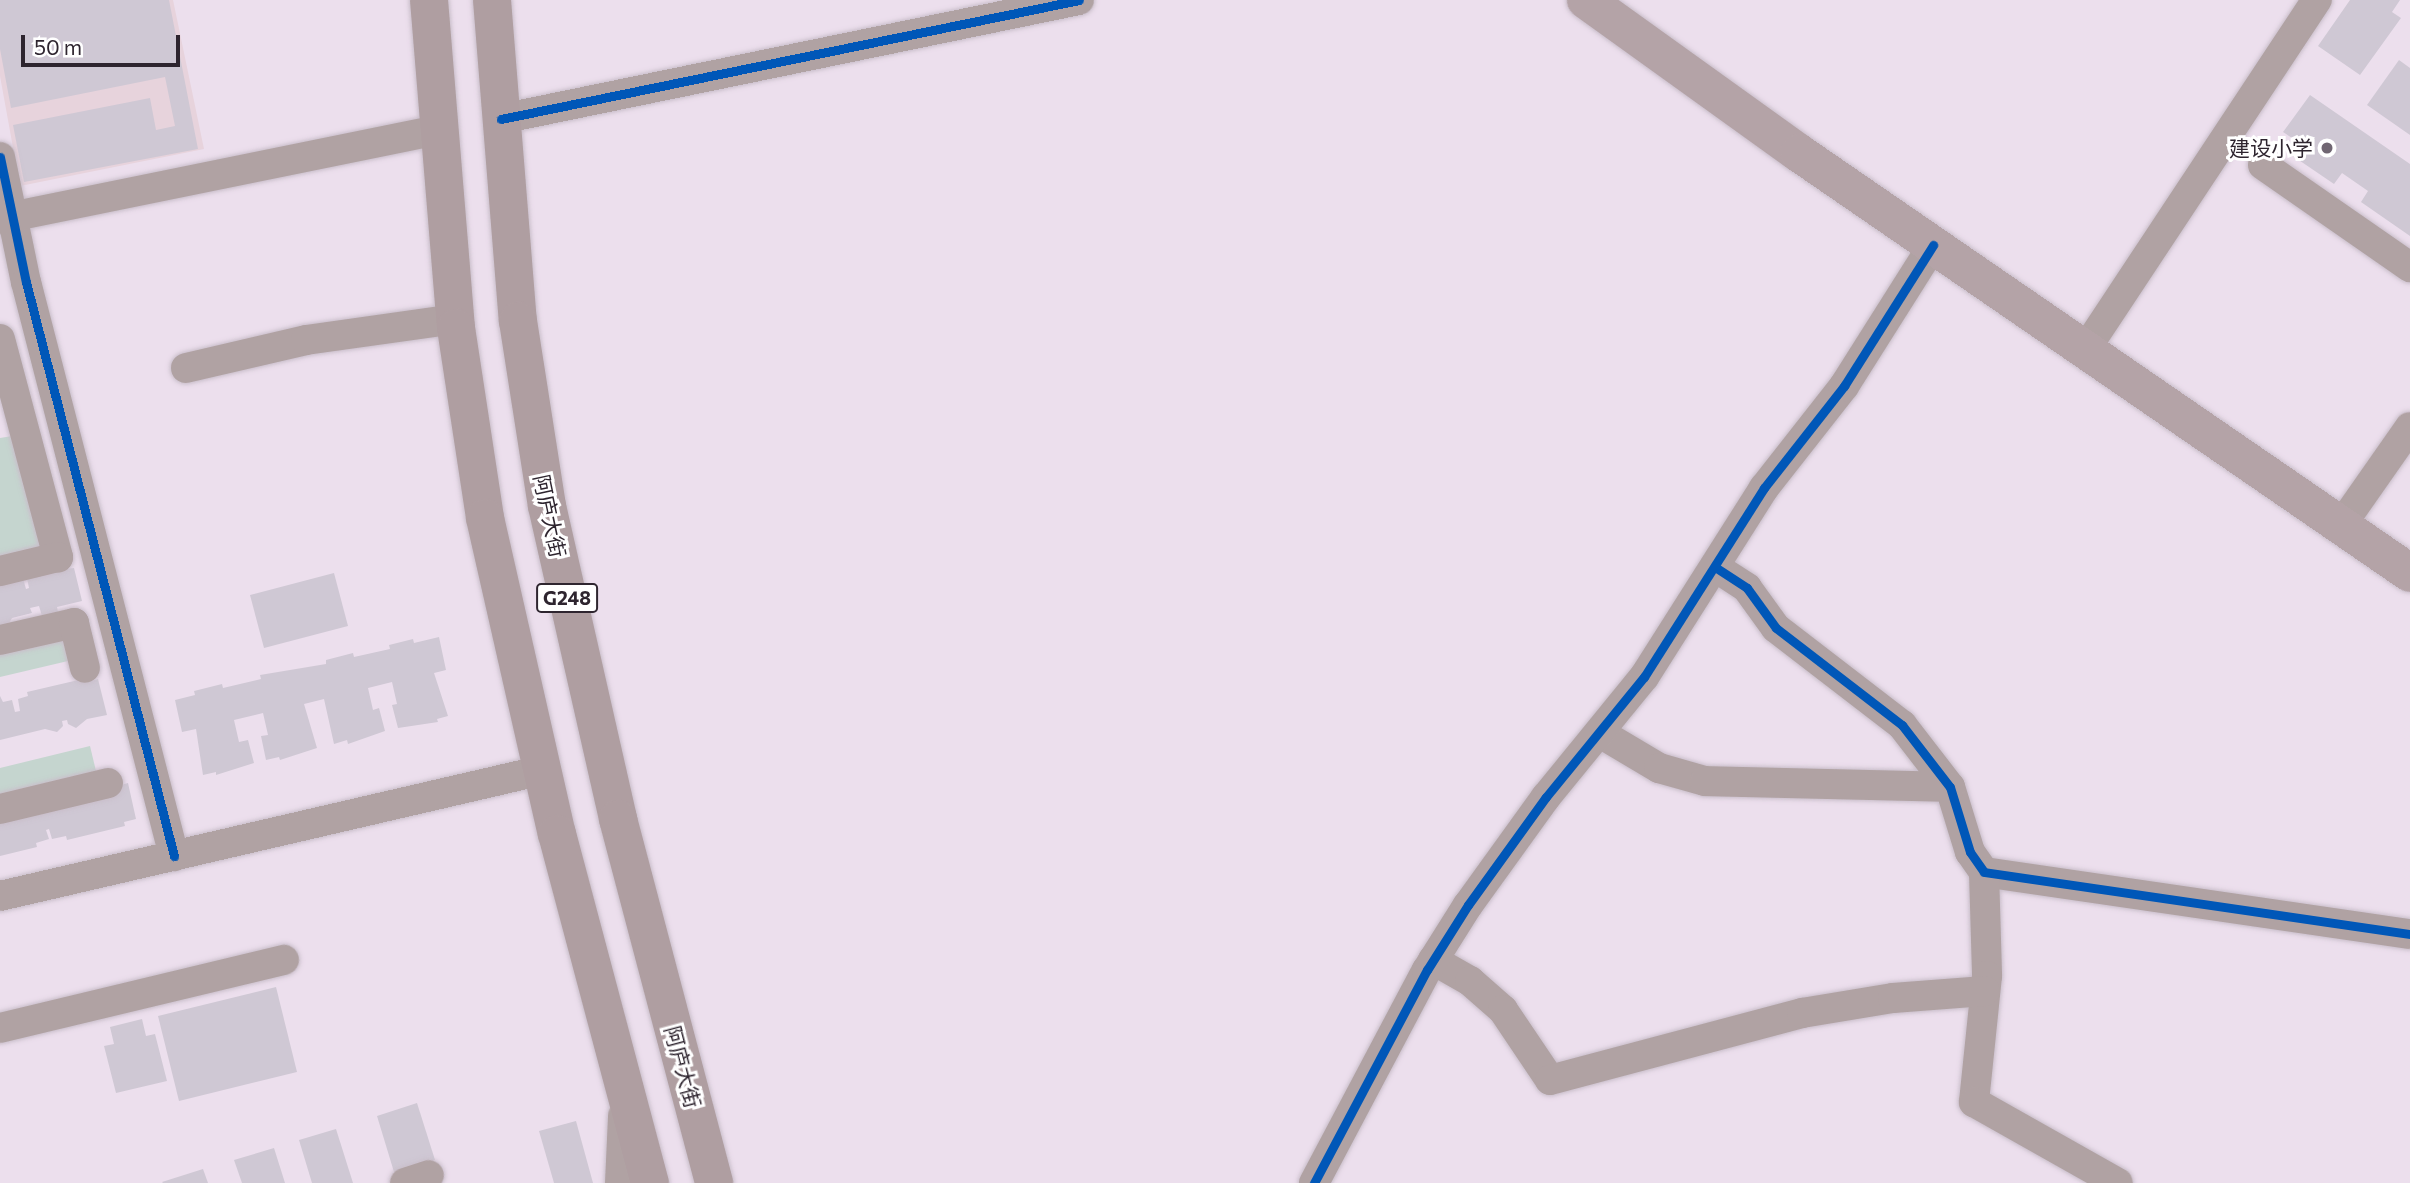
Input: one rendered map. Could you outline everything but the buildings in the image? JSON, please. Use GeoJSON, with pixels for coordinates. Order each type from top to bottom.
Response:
{"type":"FeatureCollection","features":[{"type":"Feature","properties":{"kind":"highway","name":"G248"},"geometry":{"type":"LineString","coordinates":[[429,0],[455,319],[485,518],[543,770],[650,1183]]}},
{"type":"Feature","properties":{"kind":"highway","name":"阿庐大街"},"geometry":{"type":"LineString","coordinates":[[492,0],[518,321],[547,506],[618,819],[714,1183]]}},
{"type":"Feature","properties":{"kind":"main road"},"geometry":{"type":"LineString","coordinates":[[1586,0],[1799,153],[1933,245],[2410,555]]}},
{"type":"Feature","properties":{"kind":"main road"},"geometry":{"type":"LineString","coordinates":[[1611,0],[2410,573]]}},
{"type":"Feature","properties":{"kind":"street"},"geometry":{"type":"LineString","coordinates":[[501,119],[1079,0]]}},
{"type":"Feature","properties":{"kind":"street"},"geometry":{"type":"LineString","coordinates":[[2088,344],[2317,0]]}},
{"type":"Feature","properties":{"kind":"street"},"geometry":{"type":"LineString","coordinates":[[6,218],[439,130]]}},
{"type":"Feature","properties":{"kind":"street"},"geometry":{"type":"LineString","coordinates":[[0,157],[6,218],[26,282],[174,856]]}},
{"type":"Feature","properties":{"kind":"street"},"geometry":{"type":"LineString","coordinates":[[2263,165],[2410,267]]}},
{"type":"Feature","properties":{"kind":"street"},"geometry":{"type":"LineString","coordinates":[[1314,1183],[1433,960],[1511,843],[1644,677],[1777,470],[1844,386],[1933,245]]}},
{"type":"Feature","properties":{"kind":"street"},"geometry":{"type":"LineString","coordinates":[[186,368],[306,341],[455,319]]}},
{"type":"Feature","properties":{"kind":"street"},"geometry":{"type":"LineString","coordinates":[[0,570],[58,557],[12,425],[2,353]]}},
{"type":"Feature","properties":{"kind":"street"},"geometry":{"type":"LineString","coordinates":[[2349,514],[2410,427]]}},
{"type":"Feature","properties":{"kind":"street"},"geometry":{"type":"LineString","coordinates":[[1715,567],[1747,588],[1776,628],[1902,725],[1950,787],[1970,852],[1984,872],[1985,991],[1973,1102],[2118,1183]]}},
{"type":"Feature","properties":{"kind":"street"},"geometry":{"type":"LineString","coordinates":[[0,640],[74,623],[85,668]]}},
{"type":"Feature","properties":{"kind":"street"},"geometry":{"type":"LineString","coordinates":[[1600,733],[1659,768],[1705,781],[1950,787]]}},
{"type":"Feature","properties":{"kind":"street"},"geometry":{"type":"LineString","coordinates":[[0,896],[543,770]]}},
{"type":"Feature","properties":{"kind":"street"},"geometry":{"type":"LineString","coordinates":[[0,809],[107,783]]}},
{"type":"Feature","properties":{"kind":"street"},"geometry":{"type":"LineString","coordinates":[[1984,872],[2410,934]]}},
{"type":"Feature","properties":{"kind":"street"},"geometry":{"type":"LineString","coordinates":[[0,1028],[285,960]]}},
{"type":"Feature","properties":{"kind":"street"},"geometry":{"type":"LineString","coordinates":[[1433,960],[1470,981],[1503,1010],[1550,1080],[1802,1013],[1893,998],[1985,991]]}},
{"type":"Feature","properties":{"kind":"street"},"geometry":{"type":"LineString","coordinates":[[620,1183],[623,1081]]}},
{"type":"Feature","properties":{"kind":"shaded area"},"geometry":{"type":"Polygon","coordinates":[[[0,0],[173,0],[204,149],[20,186],[0,76],[0,0]]]}},
{"type":"Feature","properties":{"kind":"shaded area"},"geometry":{"type":"Polygon","coordinates":[[[12,436],[43,547],[0,558],[0,438],[12,436]]]}},
{"type":"Feature","properties":{"kind":"shaded area"},"geometry":{"type":"Polygon","coordinates":[[[62,636],[68,661],[0,677],[0,651],[62,636]]]}},
{"type":"Feature","properties":{"kind":"shaded area"},"geometry":{"type":"Polygon","coordinates":[[[90,746],[96,771],[0,794],[0,768],[90,746]]]}},
{"type":"Feature","properties":{"kind":"cycle path"},"geometry":{"type":"LineString","coordinates":[[501,119],[1079,0]]}},
{"type":"Feature","properties":{"kind":"cycle path"},"geometry":{"type":"LineString","coordinates":[[0,157],[26,282],[174,856]]}},
{"type":"Feature","properties":{"kind":"cycle path"},"geometry":{"type":"LineString","coordinates":[[1314,1183],[1427,970],[1468,905],[1546,797],[1644,677],[1764,488],[1844,386],[1933,245]]}},
{"type":"Feature","properties":{"kind":"cycle path"},"geometry":{"type":"LineString","coordinates":[[1715,567],[1747,588],[1776,628],[1902,725],[1950,787],[1970,852],[1984,872],[2410,934]]}},
{"type":"Feature","properties":{"kind":"place","name":"建设小学"},"geometry":{"type":"Point","coordinates":[2327,148]}}]}
